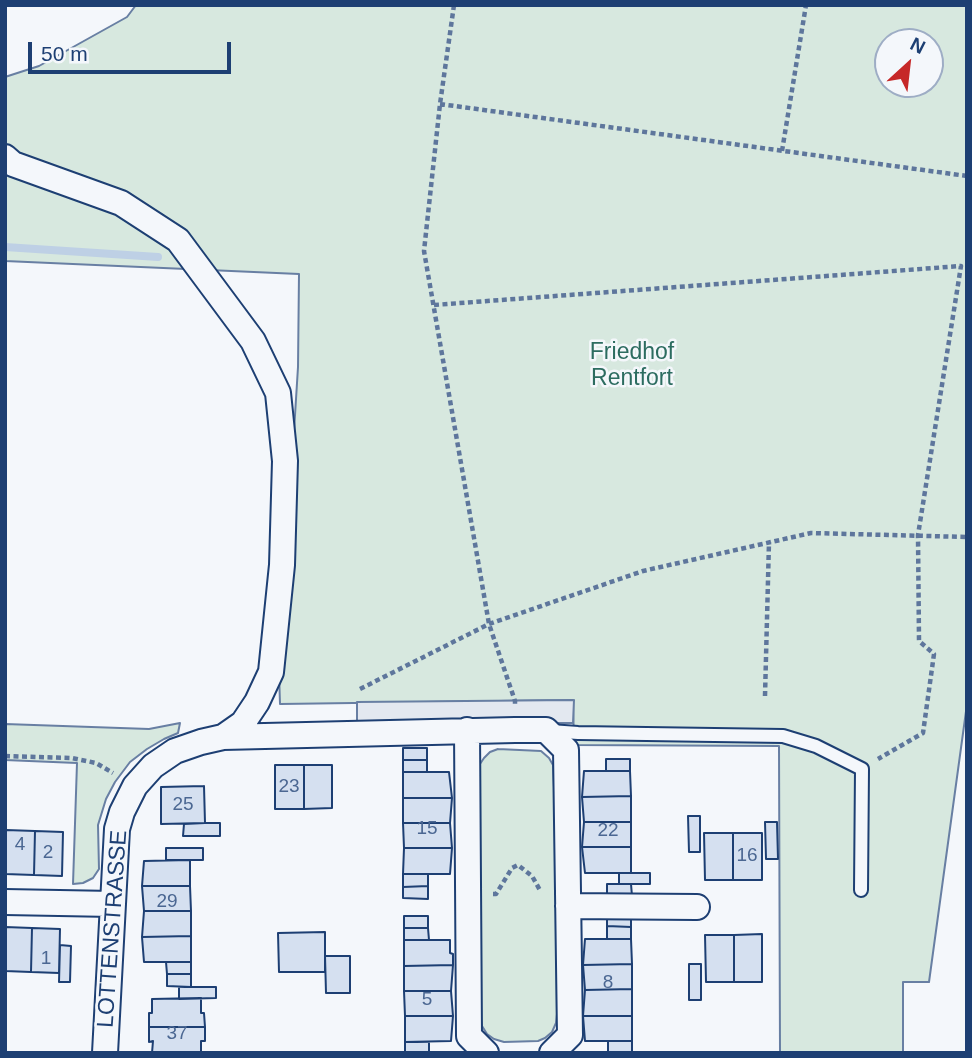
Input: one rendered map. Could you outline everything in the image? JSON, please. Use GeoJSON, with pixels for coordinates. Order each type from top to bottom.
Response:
{"type":"FeatureCollection","features":[{"type":"Feature","properties":{"kind":"street","name":"LOTTENSTRASSE"},"geometry":{"type":"LineString","coordinates":[[5,157],[13,164],[121,203],[178,240],[253,341],[278,393],[285,461],[282,565],[271,671],[257,702],[243,723],[223,737]]}},
{"type":"Feature","properties":{"kind":"street"},"geometry":{"type":"LineString","coordinates":[[467,730],[469,1036],[486,1053]]}},
{"type":"Feature","properties":{"kind":"street","name":"LOTTENSTRASSE"},"geometry":{"type":"LineString","coordinates":[[105,1053],[117,829],[135,786],[153,766],[175,751],[223,737],[546,730]]}},
{"type":"Feature","properties":{"kind":"street"},"geometry":{"type":"LineString","coordinates":[[546,730],[566,750],[570,1034],[552,1053]]}},
{"type":"Feature","properties":{"kind":"street"},"geometry":{"type":"LineString","coordinates":[[5,902],[113,905]]}},
{"type":"Feature","properties":{"kind":"street"},"geometry":{"type":"LineString","coordinates":[[568,906],[697,907]]}},
{"type":"Feature","properties":{"kind":"lane"},"geometry":{"type":"LineString","coordinates":[[546,730],[578,733],[783,736],[816,746],[862,769],[861,890]]}},
{"type":"Feature","properties":{"kind":"path"},"geometry":{"type":"LineString","coordinates":[[454,5],[424,251],[489,624],[515,701],[515,730]]}},
{"type":"Feature","properties":{"kind":"path"},"geometry":{"type":"LineString","coordinates":[[782,151],[806,5]]}},
{"type":"Feature","properties":{"kind":"path"},"geometry":{"type":"LineString","coordinates":[[440,104],[967,176]]}},
{"type":"Feature","properties":{"kind":"path"},"geometry":{"type":"LineString","coordinates":[[433,305],[964,265],[918,535],[919,641],[934,654],[923,733],[862,769]]}},
{"type":"Feature","properties":{"kind":"path"},"geometry":{"type":"LineString","coordinates":[[360,689],[489,624],[643,571],[811,533],[967,537]]}},
{"type":"Feature","properties":{"kind":"path"},"geometry":{"type":"LineString","coordinates":[[765,696],[769,542]]}},
{"type":"Feature","properties":{"kind":"path"},"geometry":{"type":"LineString","coordinates":[[5,756],[72,758],[96,763],[135,786]]}},
{"type":"Feature","properties":{"kind":"path"},"geometry":{"type":"LineString","coordinates":[[468,899],[496,894],[512,868],[518,865],[532,876],[548,903],[568,906]]}},
{"type":"Feature","properties":{"kind":"green space","name":"Friedhof Rentfort"},"geometry":{"type":"Polygon","coordinates":[[[136,5],[967,5],[967,704],[929,982],[903,982],[903,1053],[780,1053],[779,746],[574,745],[573,700],[280,704],[279,672],[298,367],[299,274],[5,261],[5,77],[39,66],[127,17],[136,5]]]}},
{"type":"Feature","properties":{"kind":"green space"},"geometry":{"type":"Polygon","coordinates":[[[180,723],[178,733],[147,749],[130,762],[115,782],[106,799],[98,825],[99,869],[93,878],[73,884],[77,763],[5,760],[5,724],[149,729],[180,723]]]}},
{"type":"Feature","properties":{"kind":"green space"},"geometry":{"type":"Polygon","coordinates":[[[498,749],[541,751],[553,765],[557,1014],[552,1032],[538,1041],[504,1042],[494,1039],[482,1026],[480,1016],[480,764],[490,752],[498,749]]]}},
{"type":"Feature","properties":{"kind":"shaded area"},"geometry":{"type":"Polygon","coordinates":[[[574,700],[573,723],[357,723],[357,702],[574,700]]]}},
{"type":"Feature","properties":{"kind":"building"},"geometry":{"type":"Polygon","coordinates":[[[403,748],[427,748],[427,760],[403,760],[403,748]]]}},
{"type":"Feature","properties":{"kind":"building"},"geometry":{"type":"Polygon","coordinates":[[[606,759],[630,759],[630,771],[606,771],[606,759]]]}},
{"type":"Feature","properties":{"kind":"building"},"geometry":{"type":"Polygon","coordinates":[[[403,760],[427,760],[427,772],[403,772],[403,760]]]}},
{"type":"Feature","properties":{"kind":"building"},"geometry":{"type":"Polygon","coordinates":[[[275,765],[304,765],[304,809],[275,809],[275,765]]]}},
{"type":"Feature","properties":{"kind":"building"},"geometry":{"type":"Polygon","coordinates":[[[304,765],[332,765],[332,808],[304,809],[304,765]]]}},
{"type":"Feature","properties":{"kind":"building"},"geometry":{"type":"Polygon","coordinates":[[[584,771],[630,771],[631,796],[582,797],[584,771]]]}},
{"type":"Feature","properties":{"kind":"building"},"geometry":{"type":"Polygon","coordinates":[[[403,772],[449,772],[452,798],[403,798],[403,772]]]}},
{"type":"Feature","properties":{"kind":"building"},"geometry":{"type":"Polygon","coordinates":[[[204,786],[205,823],[161,824],[161,787],[204,786]]]}},
{"type":"Feature","properties":{"kind":"building"},"geometry":{"type":"Polygon","coordinates":[[[631,796],[631,822],[584,822],[582,797],[631,796]]]}},
{"type":"Feature","properties":{"kind":"building"},"geometry":{"type":"Polygon","coordinates":[[[403,798],[452,798],[450,823],[403,823],[403,798]]]}},
{"type":"Feature","properties":{"kind":"building"},"geometry":{"type":"Polygon","coordinates":[[[688,816],[700,816],[700,852],[689,852],[688,816]]]}},
{"type":"Feature","properties":{"kind":"building"},"geometry":{"type":"Polygon","coordinates":[[[584,822],[631,822],[631,847],[582,847],[584,822]]]}},
{"type":"Feature","properties":{"kind":"building"},"geometry":{"type":"Polygon","coordinates":[[[765,822],[777,822],[778,859],[766,859],[765,822]]]}},
{"type":"Feature","properties":{"kind":"building"},"geometry":{"type":"Polygon","coordinates":[[[220,823],[220,836],[183,836],[184,824],[220,823]]]}},
{"type":"Feature","properties":{"kind":"building"},"geometry":{"type":"Polygon","coordinates":[[[403,823],[450,823],[452,848],[404,848],[403,823]]]}},
{"type":"Feature","properties":{"kind":"building"},"geometry":{"type":"Polygon","coordinates":[[[6,830],[35,831],[34,875],[5,874],[6,830]]]}},
{"type":"Feature","properties":{"kind":"building"},"geometry":{"type":"Polygon","coordinates":[[[35,831],[63,832],[62,876],[34,875],[35,831]]]}},
{"type":"Feature","properties":{"kind":"building"},"geometry":{"type":"Polygon","coordinates":[[[704,833],[733,833],[733,880],[705,880],[704,833]]]}},
{"type":"Feature","properties":{"kind":"building"},"geometry":{"type":"Polygon","coordinates":[[[733,833],[762,833],[762,880],[733,880],[733,833]]]}},
{"type":"Feature","properties":{"kind":"building"},"geometry":{"type":"Polygon","coordinates":[[[582,847],[631,847],[631,873],[585,873],[582,847]]]}},
{"type":"Feature","properties":{"kind":"building"},"geometry":{"type":"Polygon","coordinates":[[[166,848],[203,848],[203,860],[166,860],[166,848]]]}},
{"type":"Feature","properties":{"kind":"building"},"geometry":{"type":"Polygon","coordinates":[[[404,848],[452,848],[450,874],[403,874],[404,848]]]}},
{"type":"Feature","properties":{"kind":"building"},"geometry":{"type":"Polygon","coordinates":[[[190,860],[190,886],[142,886],[144,861],[190,860]]]}},
{"type":"Feature","properties":{"kind":"building"},"geometry":{"type":"Polygon","coordinates":[[[619,873],[650,873],[650,884],[619,884],[619,873]]]}},
{"type":"Feature","properties":{"kind":"building"},"geometry":{"type":"Polygon","coordinates":[[[403,874],[428,874],[428,886],[403,887],[403,874]]]}},
{"type":"Feature","properties":{"kind":"building"},"geometry":{"type":"Polygon","coordinates":[[[607,884],[631,884],[632,896],[607,896],[607,884]]]}},
{"type":"Feature","properties":{"kind":"building"},"geometry":{"type":"Polygon","coordinates":[[[142,886],[190,886],[191,911],[144,911],[142,886]]]}},
{"type":"Feature","properties":{"kind":"building"},"geometry":{"type":"Polygon","coordinates":[[[428,886],[428,899],[403,898],[403,887],[428,886]]]}},
{"type":"Feature","properties":{"kind":"building"},"geometry":{"type":"Polygon","coordinates":[[[144,911],[191,911],[191,936],[142,937],[144,911]]]}},
{"type":"Feature","properties":{"kind":"building"},"geometry":{"type":"Polygon","coordinates":[[[631,914],[631,927],[607,926],[607,915],[631,914]]]}},
{"type":"Feature","properties":{"kind":"building"},"geometry":{"type":"Polygon","coordinates":[[[404,916],[428,916],[428,928],[404,928],[404,916]]]}},
{"type":"Feature","properties":{"kind":"building"},"geometry":{"type":"Polygon","coordinates":[[[607,926],[631,927],[631,939],[607,939],[607,926]]]}},
{"type":"Feature","properties":{"kind":"building"},"geometry":{"type":"Polygon","coordinates":[[[5,927],[32,928],[31,972],[5,971],[5,927]]]}},
{"type":"Feature","properties":{"kind":"building"},"geometry":{"type":"Polygon","coordinates":[[[32,928],[60,929],[59,973],[31,972],[32,928]]]}},
{"type":"Feature","properties":{"kind":"building"},"geometry":{"type":"Polygon","coordinates":[[[404,928],[428,928],[429,940],[404,940],[404,928]]]}},
{"type":"Feature","properties":{"kind":"building"},"geometry":{"type":"Polygon","coordinates":[[[325,932],[325,972],[279,972],[278,933],[325,932]]]}},
{"type":"Feature","properties":{"kind":"building"},"geometry":{"type":"Polygon","coordinates":[[[762,934],[762,982],[734,982],[734,935],[762,934]]]}},
{"type":"Feature","properties":{"kind":"building"},"geometry":{"type":"Polygon","coordinates":[[[705,935],[734,935],[734,982],[706,982],[705,935]]]}},
{"type":"Feature","properties":{"kind":"building"},"geometry":{"type":"Polygon","coordinates":[[[191,936],[191,962],[144,962],[142,937],[191,936]]]}},
{"type":"Feature","properties":{"kind":"building"},"geometry":{"type":"Polygon","coordinates":[[[585,939],[631,939],[632,964],[583,965],[585,939]]]}},
{"type":"Feature","properties":{"kind":"building"},"geometry":{"type":"Polygon","coordinates":[[[404,940],[450,940],[453,965],[404,966],[404,940]]]}},
{"type":"Feature","properties":{"kind":"building"},"geometry":{"type":"Polygon","coordinates":[[[60,945],[71,946],[70,982],[59,982],[60,945]]]}},
{"type":"Feature","properties":{"kind":"building"},"geometry":{"type":"Polygon","coordinates":[[[325,956],[350,956],[350,993],[326,993],[325,956]]]}},
{"type":"Feature","properties":{"kind":"building"},"geometry":{"type":"Polygon","coordinates":[[[166,962],[191,962],[191,974],[167,974],[166,962]]]}},
{"type":"Feature","properties":{"kind":"building"},"geometry":{"type":"Polygon","coordinates":[[[632,964],[632,989],[585,990],[583,965],[632,964]]]}},
{"type":"Feature","properties":{"kind":"building"},"geometry":{"type":"Polygon","coordinates":[[[689,964],[701,964],[701,1000],[689,1000],[689,964]]]}},
{"type":"Feature","properties":{"kind":"building"},"geometry":{"type":"Polygon","coordinates":[[[453,965],[451,991],[404,991],[404,966],[453,965]]]}},
{"type":"Feature","properties":{"kind":"building"},"geometry":{"type":"Polygon","coordinates":[[[167,974],[191,974],[191,987],[167,986],[167,974]]]}},
{"type":"Feature","properties":{"kind":"building"},"geometry":{"type":"Polygon","coordinates":[[[179,987],[216,987],[216,998],[179,999],[179,987]]]}},
{"type":"Feature","properties":{"kind":"building"},"geometry":{"type":"Polygon","coordinates":[[[632,989],[632,1016],[583,1016],[585,990],[632,989]]]}},
{"type":"Feature","properties":{"kind":"building"},"geometry":{"type":"Polygon","coordinates":[[[404,991],[451,991],[453,1016],[405,1016],[404,991]]]}},
{"type":"Feature","properties":{"kind":"building"},"geometry":{"type":"Polygon","coordinates":[[[201,998],[205,1027],[149,1027],[152,999],[201,998]]]}},
{"type":"Feature","properties":{"kind":"building"},"geometry":{"type":"Polygon","coordinates":[[[405,1016],[453,1016],[451,1041],[405,1042],[405,1016]]]}},
{"type":"Feature","properties":{"kind":"building"},"geometry":{"type":"Polygon","coordinates":[[[583,1016],[632,1016],[632,1041],[585,1041],[583,1016]]]}},
{"type":"Feature","properties":{"kind":"building"},"geometry":{"type":"Polygon","coordinates":[[[149,1027],[205,1027],[205,1041],[201,1041],[201,1053],[152,1053],[153,1041],[149,1042],[149,1027]]]}},
{"type":"Feature","properties":{"kind":"building"},"geometry":{"type":"Polygon","coordinates":[[[608,1041],[632,1041],[632,1053],[608,1053],[608,1041]]]}},
{"type":"Feature","properties":{"kind":"building"},"geometry":{"type":"Polygon","coordinates":[[[405,1042],[429,1042],[429,1053],[405,1053],[405,1042]]]}},
{"type":"Feature","properties":{"kind":"waterway"},"geometry":{"type":"LineString","coordinates":[[5,247],[158,257]]}}]}
